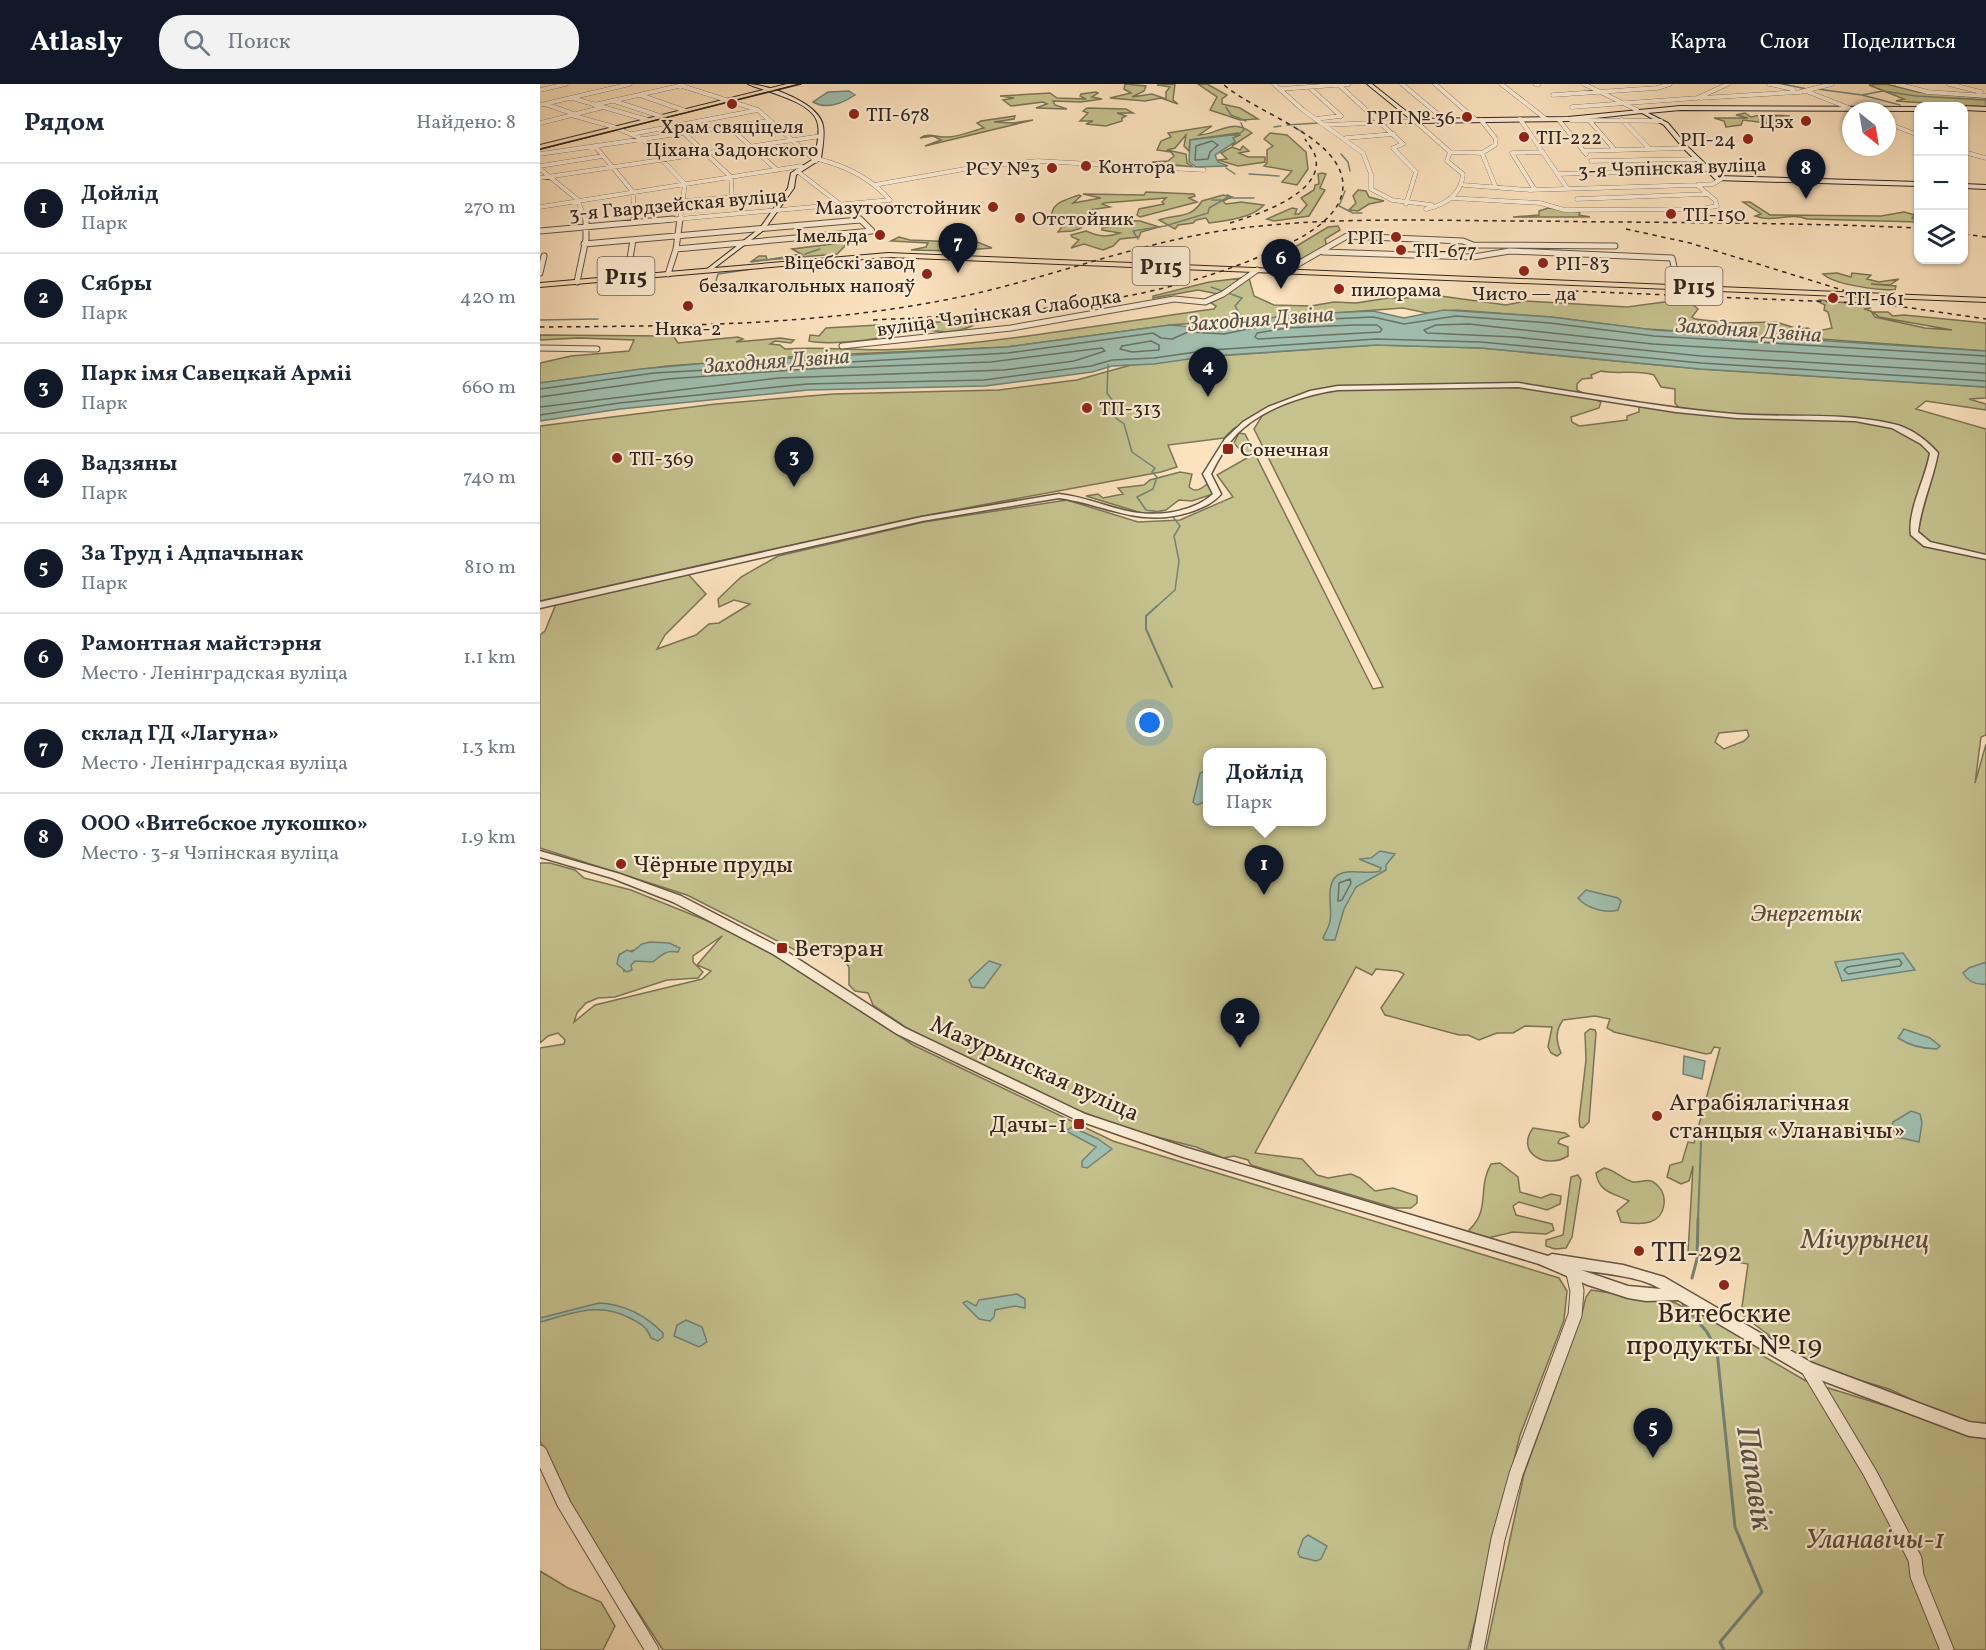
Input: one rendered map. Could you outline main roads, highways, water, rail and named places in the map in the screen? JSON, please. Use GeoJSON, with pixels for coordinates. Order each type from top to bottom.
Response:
{"type":"FeatureCollection","features":[{"type":"Feature","properties":{"kind":"main road"},"geometry":{"type":"LineString","coordinates":[[711,269],[762,229],[788,193],[793,174],[816,162],[821,124],[809,108],[771,90],[750,84]]}},
{"type":"Feature","properties":{"kind":"main road"},"geometry":{"type":"LineString","coordinates":[[540,147],[795,84]]}},
{"type":"Feature","properties":{"kind":"main road"},"geometry":{"type":"LineString","coordinates":[[1369,84],[1415,121],[1570,120],[1639,110]]}},
{"type":"Feature","properties":{"kind":"main road"},"geometry":{"type":"LineString","coordinates":[[1548,119],[1639,110],[1688,108],[1914,108]]}},
{"type":"Feature","properties":{"kind":"main road"},"geometry":{"type":"LineString","coordinates":[[1968,109],[1986,110]]}},
{"type":"Feature","properties":{"kind":"main road","name":"3-я Чэпінская вуліца"},"geometry":{"type":"LineString","coordinates":[[1639,110],[1661,121],[1706,169],[1721,179],[1914,184]]}},
{"type":"Feature","properties":{"kind":"main road"},"geometry":{"type":"LineString","coordinates":[[1968,186],[1986,187]]}},
{"type":"Feature","properties":{"kind":"main road","name":"Р115"},"geometry":{"type":"LineString","coordinates":[[540,284],[876,255],[1986,298]]}},
{"type":"Feature","properties":{"kind":"main road","name":"Р115"},"geometry":{"type":"LineString","coordinates":[[1183,266],[1292,270]]}},
{"type":"Feature","properties":{"kind":"water"},"geometry":{"type":"Polygon","coordinates":[[[849,91],[855,95],[845,101],[829,105],[813,102],[828,92],[849,91]]]}},
{"type":"Feature","properties":{"kind":"water"},"geometry":{"type":"Polygon","coordinates":[[[1240,134],[1233,138],[1235,142],[1215,155],[1218,162],[1228,166],[1196,167],[1189,162],[1190,140],[1240,134]]]}},
{"type":"Feature","properties":{"kind":"water","name":"Заходняя Дзвіна"},"geometry":{"type":"Polygon","coordinates":[[[1444,310],[1551,317],[1654,330],[1986,351],[1986,387],[1700,369],[1481,348],[1376,345],[1210,356],[1154,364],[1112,366],[1092,372],[985,386],[808,390],[620,409],[540,421],[540,383],[641,369],[719,362],[1007,347],[1170,325],[1216,329],[1286,315],[1373,311],[1404,318],[1444,310]]]}},
{"type":"Feature","properties":{"kind":"water"},"geometry":{"type":"Polygon","coordinates":[[[1203,772],[1203,803],[1197,805],[1193,802],[1200,773],[1203,772]]]}},
{"type":"Feature","properties":{"kind":"water"},"geometry":{"type":"Polygon","coordinates":[[[1380,851],[1395,854],[1386,865],[1386,870],[1356,887],[1344,909],[1335,940],[1325,940],[1323,938],[1331,916],[1330,890],[1334,879],[1347,872],[1380,871],[1381,868],[1359,859],[1371,858],[1380,851]]]}},
{"type":"Feature","properties":{"kind":"water"},"geometry":{"type":"Polygon","coordinates":[[[1586,890],[1618,898],[1621,901],[1618,910],[1602,911],[1586,905],[1578,898],[1586,890]]]}},
{"type":"Feature","properties":{"kind":"water"},"geometry":{"type":"Polygon","coordinates":[[[669,943],[680,948],[678,952],[664,953],[653,962],[635,961],[631,965],[632,970],[627,972],[617,964],[619,955],[627,950],[632,952],[642,944],[669,943]]]}},
{"type":"Feature","properties":{"kind":"water"},"geometry":{"type":"Polygon","coordinates":[[[1903,953],[1915,970],[1842,981],[1835,962],[1903,953]]]}},
{"type":"Feature","properties":{"kind":"water"},"geometry":{"type":"Polygon","coordinates":[[[989,961],[1001,965],[984,988],[972,987],[969,980],[989,961]]]}},
{"type":"Feature","properties":{"kind":"water"},"geometry":{"type":"Polygon","coordinates":[[[1986,962],[1986,984],[1973,982],[1963,973],[1969,968],[1986,962]]]}},
{"type":"Feature","properties":{"kind":"water"},"geometry":{"type":"Polygon","coordinates":[[[1904,1029],[1930,1038],[1940,1046],[1932,1049],[1907,1043],[1898,1038],[1904,1029]]]}},
{"type":"Feature","properties":{"kind":"water"},"geometry":{"type":"Polygon","coordinates":[[[1684,1056],[1705,1061],[1702,1079],[1683,1074],[1684,1056]]]}},
{"type":"Feature","properties":{"kind":"water"},"geometry":{"type":"Polygon","coordinates":[[[1911,1111],[1920,1114],[1922,1123],[1919,1142],[1897,1137],[1892,1126],[1893,1122],[1911,1111]]]}},
{"type":"Feature","properties":{"kind":"water"},"geometry":{"type":"Polygon","coordinates":[[[1072,1127],[1098,1139],[1112,1149],[1087,1168],[1082,1167],[1082,1161],[1096,1147],[1066,1131],[1072,1127]]]}},
{"type":"Feature","properties":{"kind":"water"},"geometry":{"type":"Polygon","coordinates":[[[1017,1294],[1025,1299],[1025,1308],[1015,1306],[995,1310],[994,1317],[990,1321],[979,1319],[963,1303],[967,1301],[976,1306],[979,1300],[1017,1294]]]}},
{"type":"Feature","properties":{"kind":"water"},"geometry":{"type":"Polygon","coordinates":[[[599,1303],[634,1312],[663,1333],[663,1337],[658,1341],[651,1338],[639,1323],[608,1311],[586,1310],[540,1322],[540,1318],[599,1303]]]}},
{"type":"Feature","properties":{"kind":"water"},"geometry":{"type":"Polygon","coordinates":[[[686,1320],[702,1327],[707,1342],[699,1347],[674,1336],[677,1325],[686,1320]]]}},
{"type":"Feature","properties":{"kind":"water"},"geometry":{"type":"Polygon","coordinates":[[[1308,1535],[1327,1546],[1321,1559],[1316,1561],[1300,1557],[1298,1553],[1303,1539],[1308,1535]]]}},
{"type":"Feature","properties":{"kind":"waterway"},"geometry":{"type":"LineString","coordinates":[[1783,84],[1807,89]]}},
{"type":"Feature","properties":{"kind":"waterway"},"geometry":{"type":"LineString","coordinates":[[1817,89],[1862,95]]}},
{"type":"Feature","properties":{"kind":"waterway"},"geometry":{"type":"LineString","coordinates":[[1862,95],[1883,91],[1916,96],[1986,100]]}},
{"type":"Feature","properties":{"kind":"waterway"},"geometry":{"type":"LineString","coordinates":[[1862,95],[1900,105]]}},
{"type":"Feature","properties":{"kind":"waterway"},"geometry":{"type":"LineString","coordinates":[[1226,107],[1231,115],[1246,121]]}},
{"type":"Feature","properties":{"kind":"waterway"},"geometry":{"type":"LineString","coordinates":[[1239,134],[1244,130],[1241,123]]}},
{"type":"Feature","properties":{"kind":"waterway"},"geometry":{"type":"LineString","coordinates":[[1287,125],[1318,123]]}},
{"type":"Feature","properties":{"kind":"waterway"},"geometry":{"type":"LineString","coordinates":[[1274,127],[1281,126]]}},
{"type":"Feature","properties":{"kind":"waterway"},"geometry":{"type":"LineString","coordinates":[[1297,129],[1303,132]]}},
{"type":"Feature","properties":{"kind":"waterway"},"geometry":{"type":"LineString","coordinates":[[1341,154],[1348,162],[1350,171]]}},
{"type":"Feature","properties":{"kind":"waterway"},"geometry":{"type":"LineString","coordinates":[[1226,168],[1235,174]]}},
{"type":"Feature","properties":{"kind":"waterway"},"geometry":{"type":"LineString","coordinates":[[1249,174],[1279,176]]}},
{"type":"Feature","properties":{"kind":"waterway"},"geometry":{"type":"LineString","coordinates":[[1345,191],[1339,206],[1353,213],[1362,213]]}},
{"type":"Feature","properties":{"kind":"waterway"},"geometry":{"type":"LineString","coordinates":[[1138,239],[1133,231],[1165,226],[1208,213],[1209,208],[1230,196],[1227,195]]}},
{"type":"Feature","properties":{"kind":"waterway"},"geometry":{"type":"LineString","coordinates":[[1230,198],[1254,198]]}},
{"type":"Feature","properties":{"kind":"waterway"},"geometry":{"type":"LineString","coordinates":[[1212,200],[1221,200]]}},
{"type":"Feature","properties":{"kind":"waterway"},"geometry":{"type":"LineString","coordinates":[[805,254],[820,249]]}},
{"type":"Feature","properties":{"kind":"waterway"},"geometry":{"type":"LineString","coordinates":[[1153,253],[1159,258]]}},
{"type":"Feature","properties":{"kind":"waterway"},"geometry":{"type":"LineString","coordinates":[[751,262],[803,255]]}},
{"type":"Feature","properties":{"kind":"waterway"},"geometry":{"type":"LineString","coordinates":[[716,281],[718,274],[752,269]]}},
{"type":"Feature","properties":{"kind":"waterway"},"geometry":{"type":"LineString","coordinates":[[1172,271],[1185,277]]}},
{"type":"Feature","properties":{"kind":"waterway","name":"Заходняя Дзвіна"},"geometry":{"type":"LineString","coordinates":[[1211,287],[1242,298],[1235,306],[1245,323]]}},
{"type":"Feature","properties":{"kind":"waterway"},"geometry":{"type":"LineString","coordinates":[[540,320],[598,319]]}},
{"type":"Feature","properties":{"kind":"waterway"},"geometry":{"type":"LineString","coordinates":[[1108,365],[1107,393],[1115,404],[1112,415],[1124,424],[1132,452],[1155,468],[1152,472],[1157,477],[1153,489],[1137,497],[1146,510],[1168,513]]}},
{"type":"Feature","properties":{"kind":"waterway"},"geometry":{"type":"LineString","coordinates":[[1156,607],[1175,590],[1179,561],[1174,536],[1180,526],[1173,517]]}},
{"type":"Feature","properties":{"kind":"waterway"},"geometry":{"type":"LineString","coordinates":[[1157,606],[1146,616],[1146,629],[1172,687]]}},
{"type":"Feature","properties":{"kind":"waterway"},"geometry":{"type":"LineString","coordinates":[[1698,1220],[1701,1142]]}},
{"type":"Feature","properties":{"kind":"waterway"},"geometry":{"type":"LineString","coordinates":[[1692,1278],[1697,1259],[1698,1219]]}},
{"type":"Feature","properties":{"kind":"waterway","name":"Папавік"},"geometry":{"type":"LineString","coordinates":[[1683,1304],[1707,1332],[1717,1351],[1735,1527],[1762,1592],[1720,1642],[1724,1650]]}},
{"type":"Feature","properties":{"kind":"tram line"},"geometry":{"type":"LineString","coordinates":[[540,149],[801,84]]}},
{"type":"Feature","properties":{"kind":"railway"},"geometry":{"type":"LineString","coordinates":[[1223,84],[1308,136],[1324,148],[1335,162],[1342,177],[1343,190],[1340,201],[1323,222]]}},
{"type":"Feature","properties":{"kind":"railway"},"geometry":{"type":"LineString","coordinates":[[1230,223],[1287,200],[1310,181],[1316,169],[1315,155],[1305,139]]}},
{"type":"Feature","properties":{"kind":"railway"},"geometry":{"type":"LineString","coordinates":[[1323,222],[1422,220],[1914,228]]}},
{"type":"Feature","properties":{"kind":"railway"},"geometry":{"type":"LineString","coordinates":[[540,327],[746,323],[848,315],[899,308],[986,291],[1198,235],[1234,229],[1323,222]]}},
{"type":"Feature","properties":{"kind":"railway"},"geometry":{"type":"LineString","coordinates":[[873,320],[1030,310],[1132,295],[1183,283],[1232,267],[1291,242],[1323,222]]}},
{"type":"Feature","properties":{"kind":"railway"},"geometry":{"type":"LineString","coordinates":[[1626,229],[1690,243],[1891,305],[1986,319]]}},
{"type":"Feature","properties":{"kind":"railway"},"geometry":{"type":"LineString","coordinates":[[1968,235],[1986,237]]}},
{"type":"Feature","properties":{"kind":"railway"},"geometry":{"type":"LineString","coordinates":[[1574,291],[1859,303]]}},
{"type":"Feature","properties":{"kind":"place","name":"Храм свяціцеля Ціхана Задонского"},"geometry":{"type":"Point","coordinates":[732,104]}},
{"type":"Feature","properties":{"kind":"place","name":"ТП-678"},"geometry":{"type":"Point","coordinates":[854,114]}},
{"type":"Feature","properties":{"kind":"place","name":"ГРП № 36"},"geometry":{"type":"Point","coordinates":[1467,117]}},
{"type":"Feature","properties":{"kind":"place","name":"Цэх"},"geometry":{"type":"Point","coordinates":[1806,121]}},
{"type":"Feature","properties":{"kind":"place","name":"ТП-222"},"geometry":{"type":"Point","coordinates":[1524,137]}},
{"type":"Feature","properties":{"kind":"place","name":"РП-24"},"geometry":{"type":"Point","coordinates":[1748,139]}},
{"type":"Feature","properties":{"kind":"place","name":"Контора"},"geometry":{"type":"Point","coordinates":[1086,166]}},
{"type":"Feature","properties":{"kind":"place","name":"РСУ №3"},"geometry":{"type":"Point","coordinates":[1052,168]}},
{"type":"Feature","properties":{"kind":"place","name":"ООО «Витебское лукошко»"},"geometry":{"type":"Point","coordinates":[1806,199]}},
{"type":"Feature","properties":{"kind":"place","name":"Мазутоотстойник"},"geometry":{"type":"Point","coordinates":[993,207]}},
{"type":"Feature","properties":{"kind":"place","name":"ТП-150"},"geometry":{"type":"Point","coordinates":[1671,214]}},
{"type":"Feature","properties":{"kind":"place","name":"Отстойник"},"geometry":{"type":"Point","coordinates":[1020,218]}},
{"type":"Feature","properties":{"kind":"place","name":"Імельда"},"geometry":{"type":"Point","coordinates":[880,235]}},
{"type":"Feature","properties":{"kind":"place","name":"ГРП"},"geometry":{"type":"Point","coordinates":[1396,237]}},
{"type":"Feature","properties":{"kind":"place","name":"ТП-677"},"geometry":{"type":"Point","coordinates":[1401,250]}},
{"type":"Feature","properties":{"kind":"place","name":"РП-83"},"geometry":{"type":"Point","coordinates":[1543,263]}},
{"type":"Feature","properties":{"kind":"place","name":"Чисто — да"},"geometry":{"type":"Point","coordinates":[1524,271]}},
{"type":"Feature","properties":{"kind":"place","name":"склад ГД «Лагуна»"},"geometry":{"type":"Point","coordinates":[958,273]}},
{"type":"Feature","properties":{"kind":"place","name":"Віцебскі завод безалкагольных напояў"},"geometry":{"type":"Point","coordinates":[927,274]}},
{"type":"Feature","properties":{"kind":"place","name":"Рамонтная майстэрня"},"geometry":{"type":"Point","coordinates":[1281,289]}},
{"type":"Feature","properties":{"kind":"place","name":"пилорама"},"geometry":{"type":"Point","coordinates":[1339,289]}},
{"type":"Feature","properties":{"kind":"place","name":"ТП-161"},"geometry":{"type":"Point","coordinates":[1833,298]}},
{"type":"Feature","properties":{"kind":"place","name":"Ника-2"},"geometry":{"type":"Point","coordinates":[688,306]}},
{"type":"Feature","properties":{"kind":"place","name":"Вадзяны"},"geometry":{"type":"Point","coordinates":[1208,397]}},
{"type":"Feature","properties":{"kind":"place","name":"ТП-313"},"geometry":{"type":"Point","coordinates":[1087,408]}},
{"type":"Feature","properties":{"kind":"place","name":"Сонечная"},"geometry":{"type":"Point","coordinates":[1228,449]}},
{"type":"Feature","properties":{"kind":"place","name":"ТП-369"},"geometry":{"type":"Point","coordinates":[617,458]}},
{"type":"Feature","properties":{"kind":"place","name":"Парк імя Савецкай Арміі"},"geometry":{"type":"Point","coordinates":[794,487]}},
{"type":"Feature","properties":{"kind":"place","name":"Чёрные пруды"},"geometry":{"type":"Point","coordinates":[621,864]}},
{"type":"Feature","properties":{"kind":"place","name":"Дойлід"},"geometry":{"type":"Point","coordinates":[1264,895]}},
{"type":"Feature","properties":{"kind":"place","name":"Ветэран"},"geometry":{"type":"Point","coordinates":[782,948]}},
{"type":"Feature","properties":{"kind":"place","name":"Сябры"},"geometry":{"type":"Point","coordinates":[1240,1048]}},
{"type":"Feature","properties":{"kind":"place","name":"Аграбіялагічная станцыя «Уланавічы»"},"geometry":{"type":"Point","coordinates":[1657,1116]}},
{"type":"Feature","properties":{"kind":"place","name":"Дачы-1"},"geometry":{"type":"Point","coordinates":[1079,1124]}},
{"type":"Feature","properties":{"kind":"place","name":"ТП-292"},"geometry":{"type":"Point","coordinates":[1639,1251]}},
{"type":"Feature","properties":{"kind":"place","name":"Витебские продукты № 19"},"geometry":{"type":"Point","coordinates":[1724,1285]}},
{"type":"Feature","properties":{"kind":"place","name":"За Труд і Адпачынак"},"geometry":{"type":"Point","coordinates":[1653,1458]}},
{"type":"Feature","properties":{"kind":"park label","name":"Энергетык"},"geometry":{"type":"Point","coordinates":[1806,913]}},
{"type":"Feature","properties":{"kind":"park label","name":"Мічурынец"},"geometry":{"type":"Point","coordinates":[1865,1238]}},
{"type":"Feature","properties":{"kind":"park label","name":"Уланавічы-1"},"geometry":{"type":"Point","coordinates":[1875,1538]}}]}
